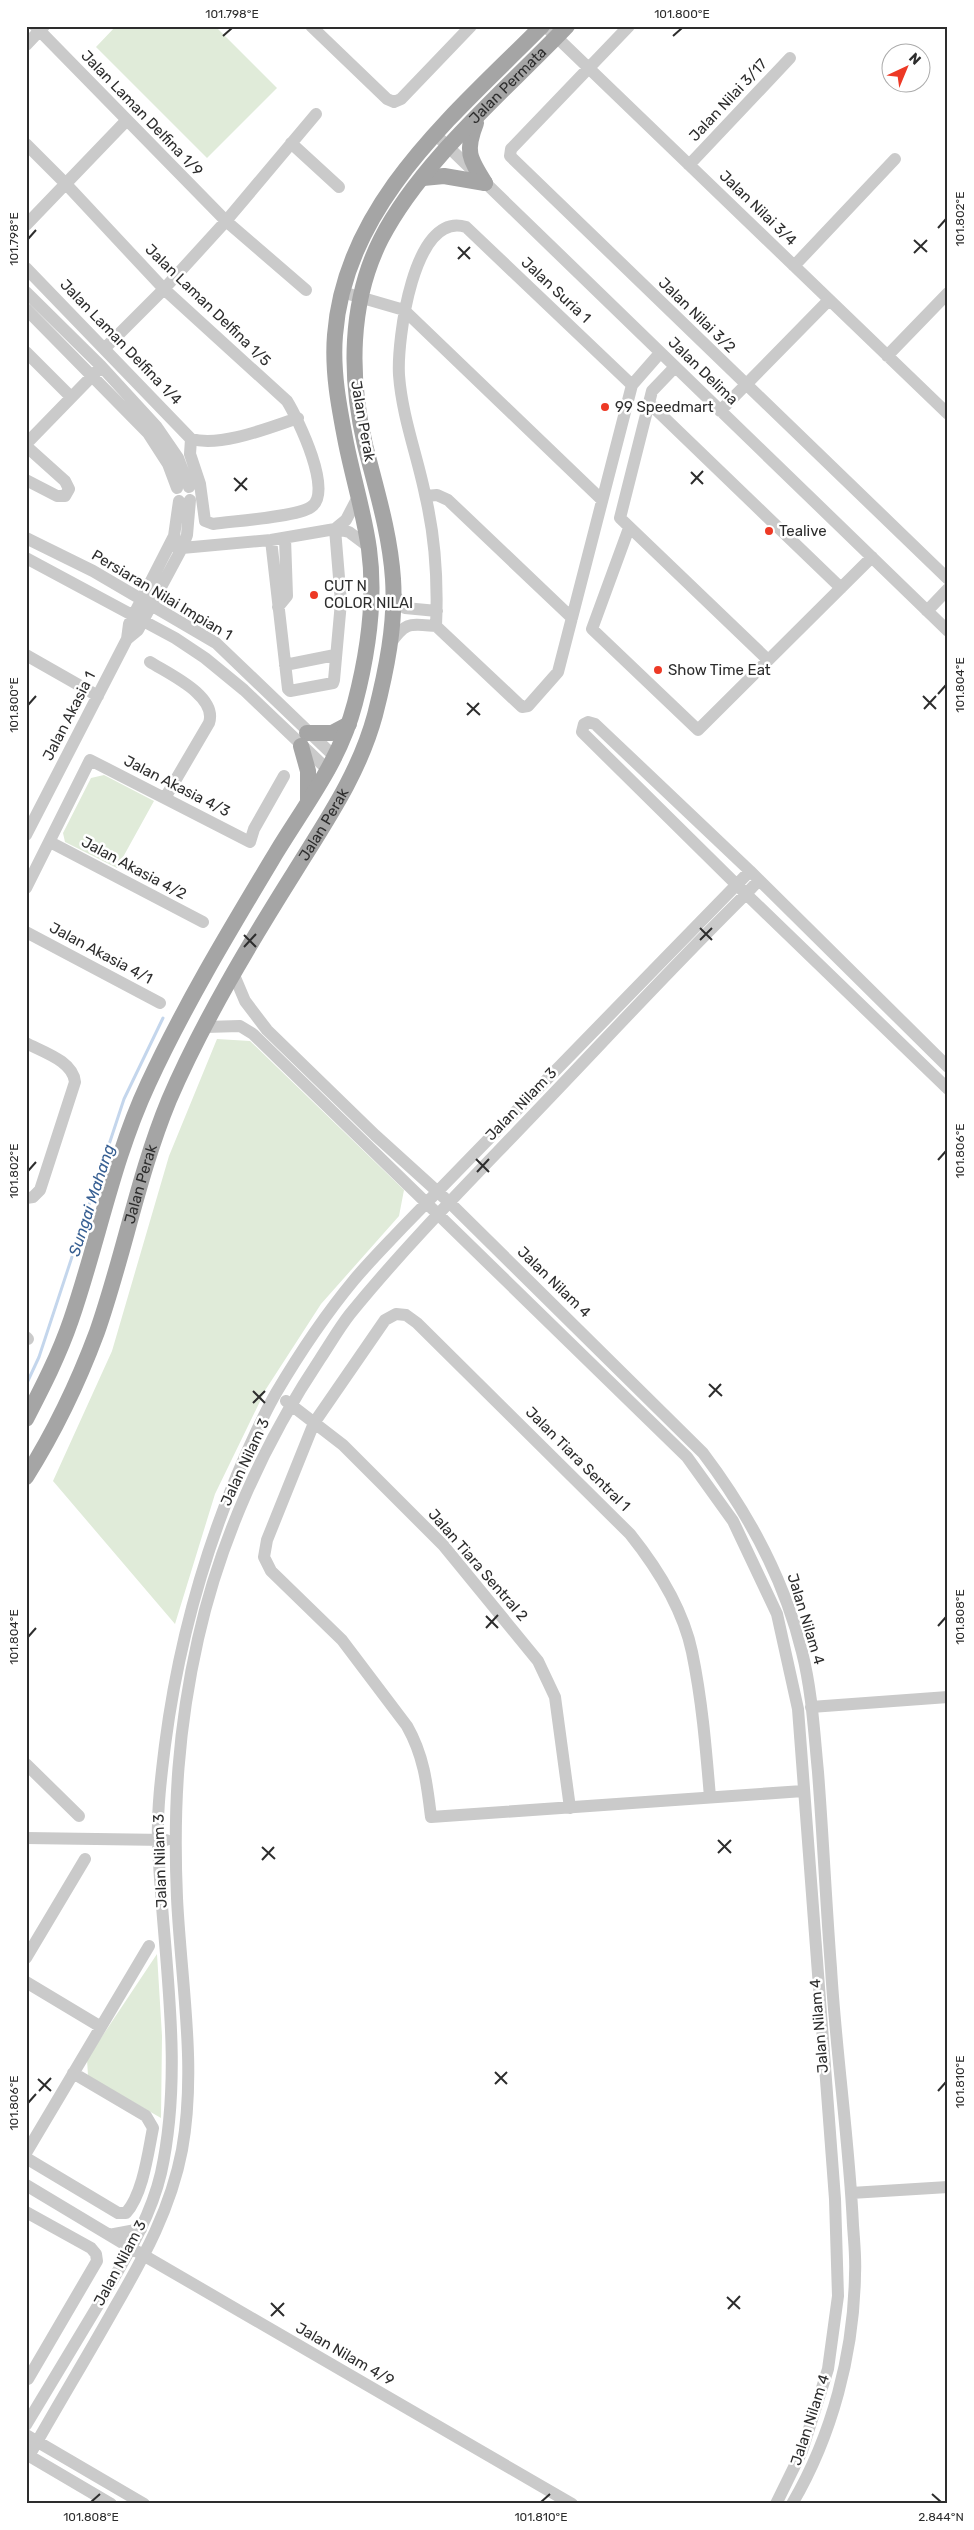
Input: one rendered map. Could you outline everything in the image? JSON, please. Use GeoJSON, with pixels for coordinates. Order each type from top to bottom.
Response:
{"type":"FeatureCollection","features":[{"type":"Feature","properties":{"kind":"main road","name":"Jalan Permata"},"geometry":{"type":"LineString","coordinates":[[449,148],[553,29]]}},
{"type":"Feature","properties":{"kind":"main road","name":"Jalan Permata"},"geometry":{"type":"LineString","coordinates":[[436,135],[553,29]]}},
{"type":"Feature","properties":{"kind":"main road"},"geometry":{"type":"LineString","coordinates":[[478,117],[470,138],[469,149],[471,161],[485,183]]}},
{"type":"Feature","properties":{"kind":"main road","name":"Jalan Perak"},"geometry":{"type":"LineString","coordinates":[[26,1419],[54,1365],[71,1321],[123,1146],[146,1088],[172,1033],[221,944],[308,800],[334,766],[349,724],[356,700],[372,607],[369,546],[338,401],[334,362],[335,333],[342,292],[350,265],[363,233],[386,195],[409,164],[436,135]]}},
{"type":"Feature","properties":{"kind":"main road","name":"Jalan Perak"},"geometry":{"type":"LineString","coordinates":[[26,1477],[75,1388],[98,1329],[148,1156],[170,1099],[234,975],[294,872],[346,790],[365,748],[375,714],[389,646],[394,594],[389,545],[364,440],[356,390],[355,334],[368,271],[381,240],[402,204],[449,148]]}},
{"type":"Feature","properties":{"kind":"main road"},"geometry":{"type":"LineString","coordinates":[[423,178],[444,176],[485,183]]}},
{"type":"Feature","properties":{"kind":"main road"},"geometry":{"type":"LineString","coordinates":[[294,872],[304,845],[332,796],[338,779],[334,766],[350,762],[361,735],[375,714]]}},
{"type":"Feature","properties":{"kind":"main road"},"geometry":{"type":"LineString","coordinates":[[308,800],[308,771],[304,739],[332,733],[349,724]]}},
{"type":"Feature","properties":{"kind":"street"},"geometry":{"type":"LineString","coordinates":[[311,26],[390,101],[398,101],[469,27]]}},
{"type":"Feature","properties":{"kind":"street"},"geometry":{"type":"LineString","coordinates":[[589,68],[629,26]]}},
{"type":"Feature","properties":{"kind":"street"},"geometry":{"type":"LineString","coordinates":[[26,45],[40,28]]}},
{"type":"Feature","properties":{"kind":"street","name":"Jalan Laman Delfina 1/9"},"geometry":{"type":"LineString","coordinates":[[40,28],[126,121],[226,221],[306,290]]}},
{"type":"Feature","properties":{"kind":"street","name":"Jalan Nilai 3/4"},"geometry":{"type":"LineString","coordinates":[[553,29],[589,68],[948,414]]}},
{"type":"Feature","properties":{"kind":"street","name":"Jalan Nilai 3/17"},"geometry":{"type":"LineString","coordinates":[[689,165],[790,58]]}},
{"type":"Feature","properties":{"kind":"street","name":"Jalan Nilai 3/2"},"geometry":{"type":"LineString","coordinates":[[589,68],[512,148],[510,156],[948,579]]}},
{"type":"Feature","properties":{"kind":"street"},"geometry":{"type":"LineString","coordinates":[[105,348],[164,289],[226,221],[316,114]]}},
{"type":"Feature","properties":{"kind":"street"},"geometry":{"type":"LineString","coordinates":[[26,225],[126,121]]}},
{"type":"Feature","properties":{"kind":"street","name":"Jalan Delima"},"geometry":{"type":"LineString","coordinates":[[436,135],[948,631]]}},
{"type":"Feature","properties":{"kind":"street"},"geometry":{"type":"LineString","coordinates":[[291,143],[339,187]]}},
{"type":"Feature","properties":{"kind":"street","name":"Jalan Laman Delfina 1/5"},"geometry":{"type":"LineString","coordinates":[[26,144],[164,289],[287,401],[298,418],[315,466],[320,497],[310,509],[213,524],[205,522],[200,484],[190,454],[192,439]]}},
{"type":"Feature","properties":{"kind":"street"},"geometry":{"type":"LineString","coordinates":[[794,266],[895,159]]}},
{"type":"Feature","properties":{"kind":"street","name":"Jalan Suria 1"},"geometry":{"type":"LineString","coordinates":[[404,310],[422,254],[440,230],[456,224],[466,226],[632,384]]}},
{"type":"Feature","properties":{"kind":"street","name":"Jalan Laman Delfina 1/4"},"geometry":{"type":"LineString","coordinates":[[26,268],[192,439]]}},
{"type":"Feature","properties":{"kind":"street"},"geometry":{"type":"LineString","coordinates":[[26,292],[97,370]]}},
{"type":"Feature","properties":{"kind":"street"},"geometry":{"type":"LineString","coordinates":[[342,292],[404,310],[601,499]]}},
{"type":"Feature","properties":{"kind":"street"},"geometry":{"type":"LineString","coordinates":[[887,356],[948,293]]}},
{"type":"Feature","properties":{"kind":"street"},"geometry":{"type":"LineString","coordinates":[[720,411],[830,300]]}},
{"type":"Feature","properties":{"kind":"street"},"geometry":{"type":"LineString","coordinates":[[26,309],[97,370]]}},
{"type":"Feature","properties":{"kind":"street"},"geometry":{"type":"LineString","coordinates":[[404,310],[399,350],[401,398],[426,496],[434,555],[436,626]]}},
{"type":"Feature","properties":{"kind":"street"},"geometry":{"type":"LineString","coordinates":[[26,352],[71,396]]}},
{"type":"Feature","properties":{"kind":"street"},"geometry":{"type":"LineString","coordinates":[[389,646],[404,626],[411,624],[436,626],[522,708],[528,706],[558,672],[632,384],[660,353]]}},
{"type":"Feature","properties":{"kind":"street"},"geometry":{"type":"LineString","coordinates":[[675,367],[654,388],[619,513],[620,518],[768,660]]}},
{"type":"Feature","properties":{"kind":"street"},"geometry":{"type":"LineString","coordinates":[[26,480],[57,496],[66,496],[68,493],[70,489],[65,481],[26,445],[97,370]]}},
{"type":"Feature","properties":{"kind":"street","name":"Jalan Akasia 1"},"geometry":{"type":"LineString","coordinates":[[26,835],[127,639],[129,624],[138,618],[177,546],[186,535],[184,494],[178,458],[168,440],[97,370]]}},
{"type":"Feature","properties":{"kind":"street"},"geometry":{"type":"LineString","coordinates":[[649,404],[841,588]]}},
{"type":"Feature","properties":{"kind":"street"},"geometry":{"type":"LineString","coordinates":[[192,439],[211,442],[250,433],[298,418]]}},
{"type":"Feature","properties":{"kind":"street"},"geometry":{"type":"LineString","coordinates":[[426,496],[437,495],[448,500],[572,618]]}},
{"type":"Feature","properties":{"kind":"street"},"geometry":{"type":"LineString","coordinates":[[335,529],[346,520],[358,497]]}},
{"type":"Feature","properties":{"kind":"street"},"geometry":{"type":"LineString","coordinates":[[629,528],[592,629],[698,730],[872,557]]}},
{"type":"Feature","properties":{"kind":"street"},"geometry":{"type":"LineString","coordinates":[[271,540],[288,690],[290,691],[333,683],[341,602],[335,529]]}},
{"type":"Feature","properties":{"kind":"street"},"geometry":{"type":"LineString","coordinates":[[177,546],[271,540],[335,529],[349,532],[369,546]]}},
{"type":"Feature","properties":{"kind":"street","name":"Persiaran Nilai Impian 1"},"geometry":{"type":"LineString","coordinates":[[26,538],[93,571],[216,643],[304,739]]}},
{"type":"Feature","properties":{"kind":"street"},"geometry":{"type":"LineString","coordinates":[[278,607],[287,596],[285,538]]}},
{"type":"Feature","properties":{"kind":"street","name":"Persiaran Nilai Impian 1"},"geometry":{"type":"LineString","coordinates":[[26,558],[138,618],[205,658],[334,766]]}},
{"type":"Feature","properties":{"kind":"street"},"geometry":{"type":"LineString","coordinates":[[927,610],[948,589]]}},
{"type":"Feature","properties":{"kind":"street"},"geometry":{"type":"LineString","coordinates":[[394,594],[405,608],[411,611],[437,611]]}},
{"type":"Feature","properties":{"kind":"street"},"geometry":{"type":"LineString","coordinates":[[285,665],[335,654]]}},
{"type":"Feature","properties":{"kind":"street"},"geometry":{"type":"LineString","coordinates":[[26,655],[98,696]]}},
{"type":"Feature","properties":{"kind":"street"},"geometry":{"type":"LineString","coordinates":[[150,662],[204,698],[212,714],[209,723],[165,798]]}},
{"type":"Feature","properties":{"kind":"street"},"geometry":{"type":"LineString","coordinates":[[948,1067],[754,876],[595,724],[588,722],[584,724],[582,732],[736,885],[948,1090]]}},
{"type":"Feature","properties":{"kind":"street","name":"Jalan Akasia 4/3"},"geometry":{"type":"LineString","coordinates":[[50,842],[90,760],[250,842],[254,829],[284,776]]}},
{"type":"Feature","properties":{"kind":"street"},"geometry":{"type":"LineString","coordinates":[[26,888],[50,842]]}},
{"type":"Feature","properties":{"kind":"street","name":"Jalan Akasia 4/2"},"geometry":{"type":"LineString","coordinates":[[50,842],[203,922]]}},
{"type":"Feature","properties":{"kind":"street","name":"Jalan Nilam 3"},"geometry":{"type":"LineString","coordinates":[[26,2425],[131,2248],[151,2208],[160,2176],[169,2134],[173,2090],[171,2028],[158,1840],[161,1778],[171,1699],[188,1620],[204,1563],[230,1492],[254,1435],[276,1393],[355,1279],[736,885],[754,876]]}},
{"type":"Feature","properties":{"kind":"street","name":"Jalan Nilam 3"},"geometry":{"type":"LineString","coordinates":[[28,2455],[32,2438],[92,2348],[145,2255],[162,2218],[174,2182],[182,2148],[188,2091],[188,2037],[177,1902],[175,1840],[178,1754],[198,1636],[228,1540],[250,1485],[291,1405],[348,1317],[438,1214],[689,950],[746,894],[754,876]]}},
{"type":"Feature","properties":{"kind":"street","name":"Jalan Akasia 4/1"},"geometry":{"type":"LineString","coordinates":[[26,932],[160,1003]]}},
{"type":"Feature","properties":{"kind":"street","name":"Jalan Nilam 4"},"geometry":{"type":"LineString","coordinates":[[234,975],[245,1001],[267,1030],[450,1203],[703,1453],[732,1492],[769,1556],[785,1599],[802,1653],[811,1707],[820,1798],[832,1992],[851,2193],[856,2272],[852,2321],[846,2357],[834,2404],[817,2455],[792,2504]]}},
{"type":"Feature","properties":{"kind":"street","name":"Jalan Nilam 4"},"geometry":{"type":"LineString","coordinates":[[205,1028],[240,1026],[253,1034],[687,1457],[733,1521],[777,1614],[798,1709],[835,2199],[838,2296],[828,2369],[802,2451],[776,2504]]}},
{"type":"Feature","properties":{"kind":"street"},"geometry":{"type":"LineString","coordinates":[[26,1043],[64,1063],[73,1073],[75,1082],[40,1190],[33,1197],[26,1198]]}},
{"type":"Feature","properties":{"kind":"street","name":"Jalan Tiara Sentral 1"},"geometry":{"type":"LineString","coordinates":[[570,1808],[431,1817],[422,1758],[407,1726],[342,1640],[270,1571],[264,1557],[267,1540],[314,1423],[385,1320],[390,1316],[401,1314],[417,1323],[630,1534],[658,1572],[676,1607],[692,1652],[707,1754],[710,1797]]}},
{"type":"Feature","properties":{"kind":"street","name":"Jalan Tiara Sentral 2"},"geometry":{"type":"LineString","coordinates":[[276,1393],[343,1446],[443,1545],[538,1661],[555,1696],[570,1808]]}},
{"type":"Feature","properties":{"kind":"street"},"geometry":{"type":"LineString","coordinates":[[811,1707],[948,1697]]}},
{"type":"Feature","properties":{"kind":"street"},"geometry":{"type":"LineString","coordinates":[[26,1764],[79,1816]]}},
{"type":"Feature","properties":{"kind":"street"},"geometry":{"type":"LineString","coordinates":[[570,1808],[803,1791]]}},
{"type":"Feature","properties":{"kind":"street"},"geometry":{"type":"LineString","coordinates":[[26,1838],[175,1840]]}},
{"type":"Feature","properties":{"kind":"street"},"geometry":{"type":"LineString","coordinates":[[26,1958],[85,1860]]}},
{"type":"Feature","properties":{"kind":"street"},"geometry":{"type":"LineString","coordinates":[[26,2152],[149,1946]]}},
{"type":"Feature","properties":{"kind":"street"},"geometry":{"type":"LineString","coordinates":[[26,1982],[101,2027]]}},
{"type":"Feature","properties":{"kind":"street"},"geometry":{"type":"LineString","coordinates":[[26,2158],[118,2213],[126,2213],[132,2207],[144,2170],[153,2128],[146,2116],[74,2073]]}},
{"type":"Feature","properties":{"kind":"street"},"geometry":{"type":"LineString","coordinates":[[851,2193],[948,2187]]}},
{"type":"Feature","properties":{"kind":"street","name":"Jalan Nilam 4/9"},"geometry":{"type":"LineString","coordinates":[[28,2189],[145,2255],[572,2504]]}},
{"type":"Feature","properties":{"kind":"street"},"geometry":{"type":"LineString","coordinates":[[26,2212],[91,2248],[96,2254],[97,2261],[28,2379]]}},
{"type":"Feature","properties":{"kind":"street"},"geometry":{"type":"LineString","coordinates":[[122,2264],[111,2236],[141,2229]]}},
{"type":"Feature","properties":{"kind":"street"},"geometry":{"type":"LineString","coordinates":[[77,2339],[92,2348]]}},
{"type":"Feature","properties":{"kind":"street"},"geometry":{"type":"LineString","coordinates":[[32,2438],[144,2504]]}},
{"type":"Feature","properties":{"kind":"street"},"geometry":{"type":"LineString","coordinates":[[28,2455],[111,2504]]}},
{"type":"Feature","properties":{"kind":"green space"},"geometry":{"type":"Polygon","coordinates":[[[116,26],[215,26],[277,88],[207,158],[96,47],[116,26]]]}},
{"type":"Feature","properties":{"kind":"green space"},"geometry":{"type":"Polygon","coordinates":[[[104,775],[154,801],[117,868],[65,842],[63,833],[91,778],[104,775]]]}},
{"type":"Feature","properties":{"kind":"green space"},"geometry":{"type":"Polygon","coordinates":[[[217,1039],[250,1041],[404,1190],[399,1216],[321,1304],[266,1389],[215,1494],[175,1624],[53,1481],[112,1351],[169,1156],[217,1039]]]}},
{"type":"Feature","properties":{"kind":"green space"},"geometry":{"type":"Polygon","coordinates":[[[157,1954],[162,2036],[161,2118],[88,2076],[87,2059],[157,1954]]]}},
{"type":"Feature","properties":{"kind":"waterway","name":"Sungai Mahang"},"geometry":{"type":"LineString","coordinates":[[26,1385],[39,1357],[124,1099],[163,1018]]}},
{"type":"Feature","properties":{"kind":"place","name":"99 Speedmart"},"geometry":{"type":"Point","coordinates":[605,407]}},
{"type":"Feature","properties":{"kind":"place","name":"Tealive"},"geometry":{"type":"Point","coordinates":[769,531]}},
{"type":"Feature","properties":{"kind":"place","name":"CUT N COLOR NILAI"},"geometry":{"type":"Point","coordinates":[314,595]}},
{"type":"Feature","properties":{"kind":"place","name":"Show Time Eat"},"geometry":{"type":"Point","coordinates":[658,670]}}]}
